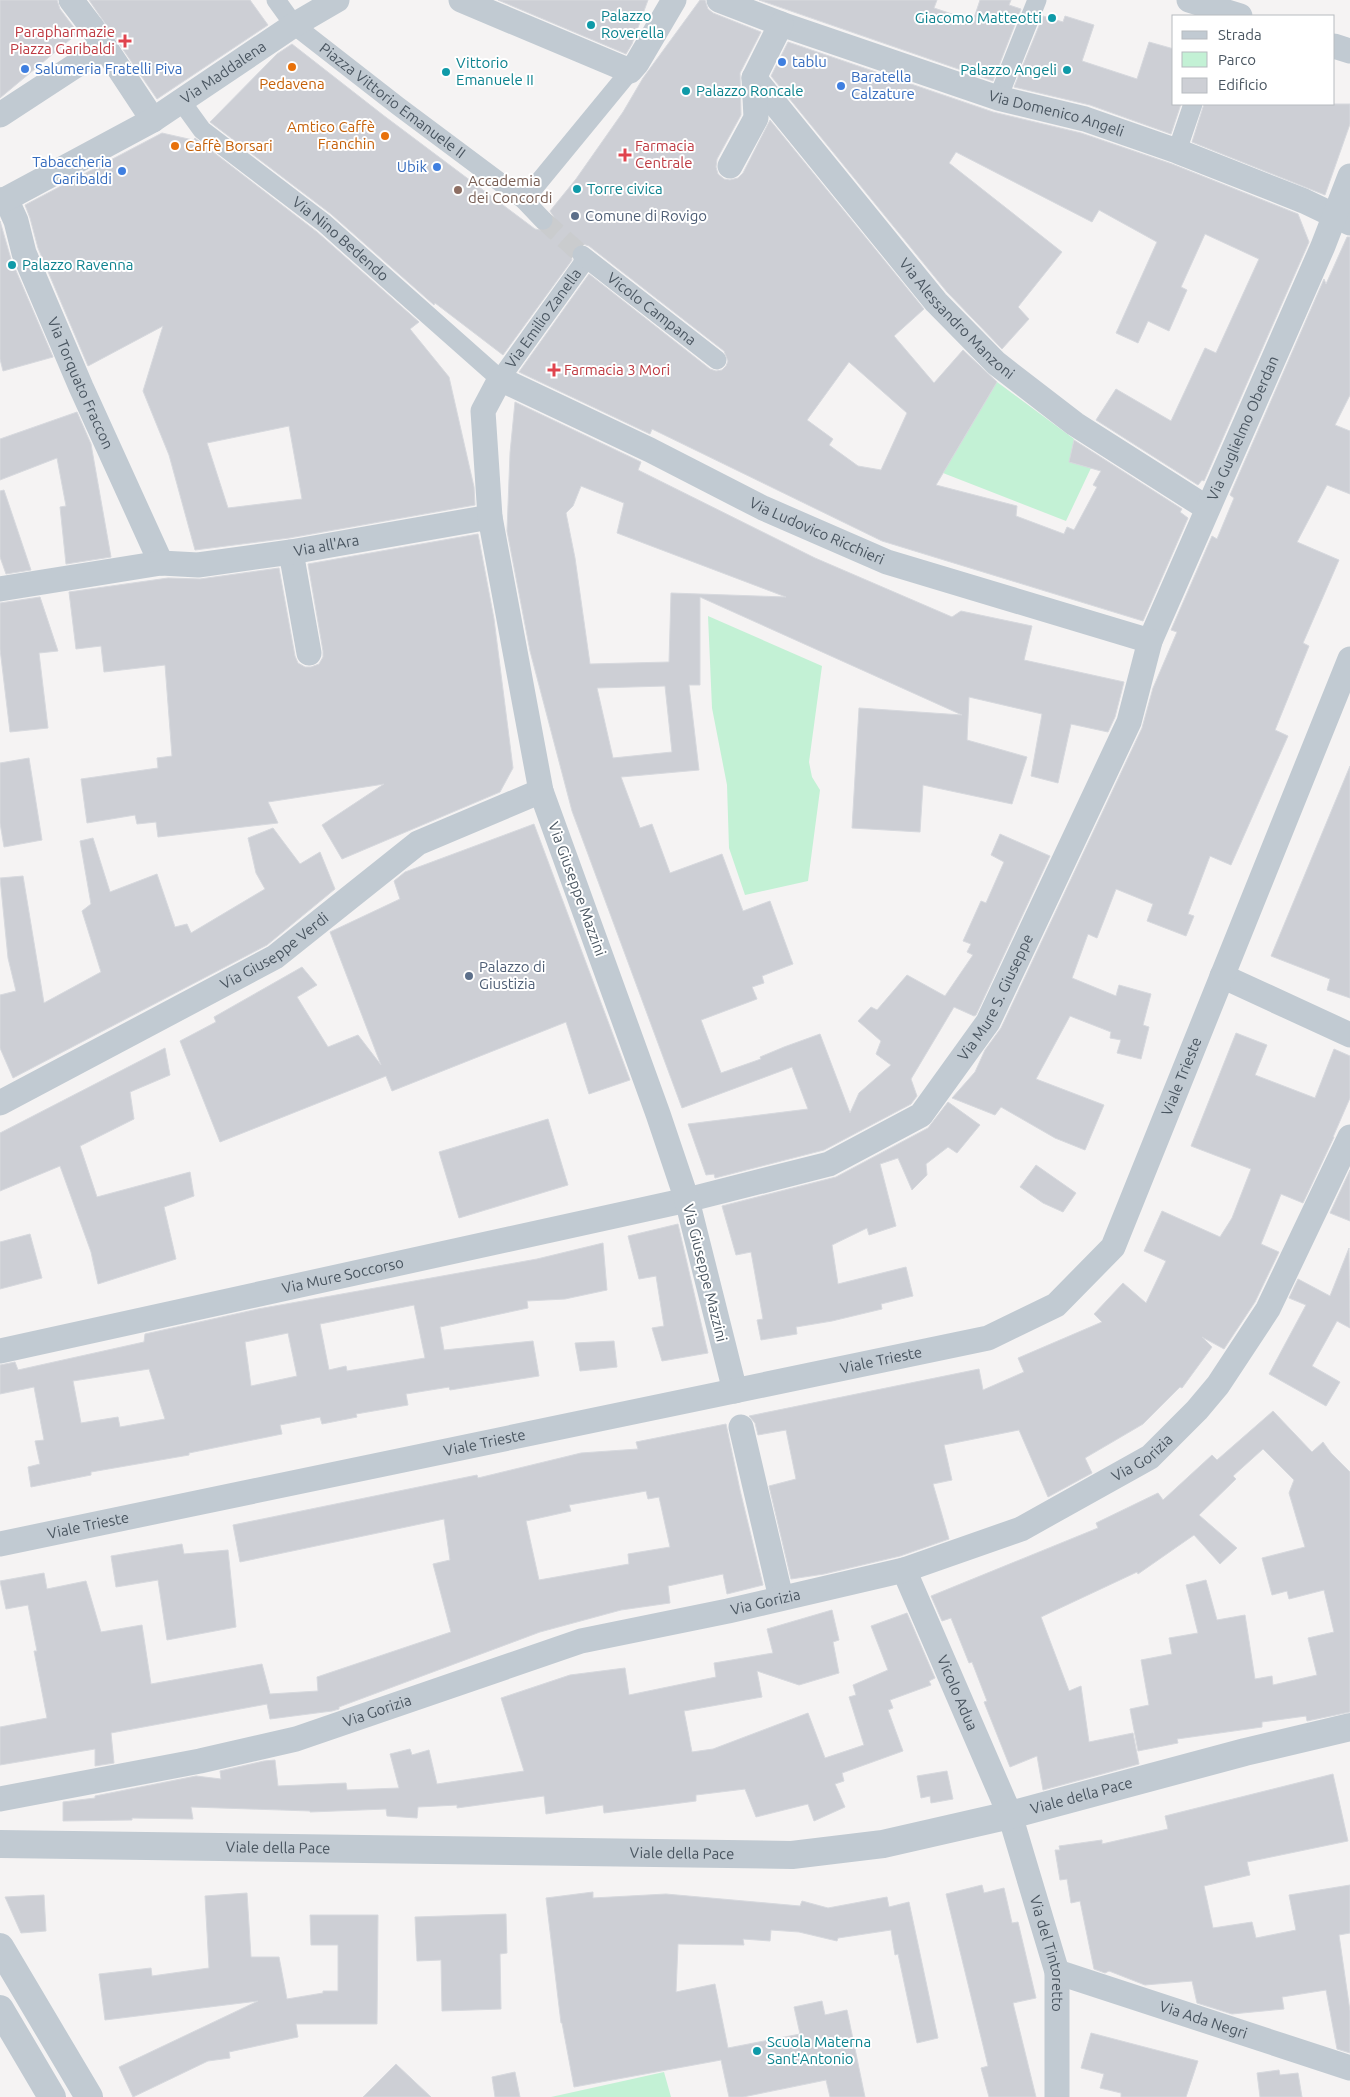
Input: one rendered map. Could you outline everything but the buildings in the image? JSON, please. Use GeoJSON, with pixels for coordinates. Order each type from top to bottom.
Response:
{"type":"FeatureCollection","features":[{"type":"Feature","properties":{"kind":"street"},"geometry":{"type":"LineString","coordinates":[[71,0],[153,120]]}},
{"type":"Feature","properties":{"kind":"street","name":"Piazza Vittorio Emanuele II"},"geometry":{"type":"LineString","coordinates":[[276,0],[294,25],[524,200],[543,220]]}},
{"type":"Feature","properties":{"kind":"street"},"geometry":{"type":"LineString","coordinates":[[294,25],[337,0]]}},
{"type":"Feature","properties":{"kind":"street"},"geometry":{"type":"LineString","coordinates":[[462,0],[630,71]]}},
{"type":"Feature","properties":{"kind":"street"},"geometry":{"type":"LineString","coordinates":[[524,200],[637,63],[674,0]]}},
{"type":"Feature","properties":{"kind":"street","name":"Via Domenico Angeli"},"geometry":{"type":"LineString","coordinates":[[719,0],[781,24],[998,98],[1085,119],[1177,151],[1342,219]]}},
{"type":"Feature","properties":{"kind":"street"},"geometry":{"type":"LineString","coordinates":[[998,98],[1038,0]]}},
{"type":"Feature","properties":{"kind":"street"},"geometry":{"type":"LineString","coordinates":[[1189,0],[1229,15]]}},
{"type":"Feature","properties":{"kind":"street"},"geometry":{"type":"LineString","coordinates":[[730,166],[756,118],[754,78],[781,24]]}},
{"type":"Feature","properties":{"kind":"street","name":"Via Maddalena"},"geometry":{"type":"LineString","coordinates":[[3,199],[153,120],[294,25]]}},
{"type":"Feature","properties":{"kind":"street"},"geometry":{"type":"LineString","coordinates":[[1335,46],[1350,51]]}},
{"type":"Feature","properties":{"kind":"street"},"geometry":{"type":"LineString","coordinates":[[0,115],[104,47]]}},
{"type":"Feature","properties":{"kind":"street","name":"Via Alessandro Manzoni"},"geometry":{"type":"LineString","coordinates":[[754,78],[936,302],[996,362],[1075,424],[1207,508]]}},
{"type":"Feature","properties":{"kind":"street","name":"Via Nino Bedendo"},"geometry":{"type":"LineString","coordinates":[[181,101],[202,130],[324,223],[500,379]]}},
{"type":"Feature","properties":{"kind":"street"},"geometry":{"type":"LineString","coordinates":[[1177,151],[1193,105]]}},
{"type":"Feature","properties":{"kind":"street","name":"Via Guglielmo Oberdan"},"geometry":{"type":"LineString","coordinates":[[1150,641],[1323,246],[1342,219],[1350,176]]}},
{"type":"Feature","properties":{"kind":"street","name":"Via Torquato Fraccon"},"geometry":{"type":"LineString","coordinates":[[3,199],[16,221],[24,253],[81,387],[161,563]]}},
{"type":"Feature","properties":{"kind":"street","name":"Via Emilio Zanella"},"geometry":{"type":"LineString","coordinates":[[500,379],[584,257]]}},
{"type":"Feature","properties":{"kind":"street","name":"Vicolo Campana"},"geometry":{"type":"LineString","coordinates":[[584,257],[716,360]]}},
{"type":"Feature","properties":{"kind":"street","name":"Via Giuseppe Mazzini"},"geometry":{"type":"LineString","coordinates":[[500,379],[483,411],[490,517],[541,791],[658,1114],[687,1200],[734,1391]]}},
{"type":"Feature","properties":{"kind":"street","name":"Via Ludovico Ricchieri"},"geometry":{"type":"LineString","coordinates":[[500,379],[650,450],[763,508],[887,562],[1150,641]]}},
{"type":"Feature","properties":{"kind":"street","name":"Via all'Ara"},"geometry":{"type":"LineString","coordinates":[[0,589],[161,563],[198,565],[291,552],[490,517]]}},
{"type":"Feature","properties":{"kind":"street"},"geometry":{"type":"LineString","coordinates":[[291,552],[309,653]]}},
{"type":"Feature","properties":{"kind":"street","name":"Via Mure S. Giuseppe"},"geometry":{"type":"LineString","coordinates":[[687,1200],[830,1164],[921,1115],[988,1022],[1129,722],[1150,641]]}},
{"type":"Feature","properties":{"kind":"street","name":"Viale Trieste"},"geometry":{"type":"LineString","coordinates":[[0,1544],[988,1338],[1056,1305],[1112,1247],[1350,659]]}},
{"type":"Feature","properties":{"kind":"street","name":"Via Giuseppe Verdi"},"geometry":{"type":"LineString","coordinates":[[0,1103],[274,958],[418,843],[541,791]]}},
{"type":"Feature","properties":{"kind":"street"},"geometry":{"type":"LineString","coordinates":[[1222,976],[1350,1035]]}},
{"type":"Feature","properties":{"kind":"street","name":"Via Gorizia"},"geometry":{"type":"LineString","coordinates":[[0,1799],[200,1761],[296,1739],[581,1641],[728,1611],[904,1570],[1021,1529],[1150,1458],[1198,1410],[1218,1384],[1268,1309],[1350,1138]]}},
{"type":"Feature","properties":{"kind":"street","name":"Via Mure Soccorso"},"geometry":{"type":"LineString","coordinates":[[0,1351],[687,1200]]}},
{"type":"Feature","properties":{"kind":"street"},"geometry":{"type":"LineString","coordinates":[[741,1427],[781,1598]]}},
{"type":"Feature","properties":{"kind":"street","name":"Vicolo Adua"},"geometry":{"type":"LineString","coordinates":[[904,1570],[1010,1815]]}},
{"type":"Feature","properties":{"kind":"street","name":"Viale della Pace"},"geometry":{"type":"LineString","coordinates":[[0,1844],[792,1855],[883,1844],[1010,1815],[1350,1726]]}},
{"type":"Feature","properties":{"kind":"street","name":"Via del Tintoretto"},"geometry":{"type":"LineString","coordinates":[[1010,1815],[1057,1972],[1057,2097]]}},
{"type":"Feature","properties":{"kind":"street"},"geometry":{"type":"LineString","coordinates":[[0,1947],[89,2097]]}},
{"type":"Feature","properties":{"kind":"street","name":"Via Ada Negri"},"geometry":{"type":"LineString","coordinates":[[1057,1972],[1350,2068]]}},
{"type":"Feature","properties":{"kind":"street"},"geometry":{"type":"LineString","coordinates":[[0,2009],[52,2097]]}},
{"type":"Feature","properties":{"kind":"green space"},"geometry":{"type":"Polygon","coordinates":[[[997,382],[1074,439],[1070,462],[1091,468],[1066,521],[943,473],[997,382]]]}},
{"type":"Feature","properties":{"kind":"green space"},"geometry":{"type":"Polygon","coordinates":[[[708,616],[822,666],[809,762],[812,777],[820,790],[808,881],[745,895],[729,848],[727,785],[712,708],[708,616]]]}},
{"type":"Feature","properties":{"kind":"green space"},"geometry":{"type":"Polygon","coordinates":[[[664,2072],[671,2097],[551,2097],[664,2072]]]}},
{"type":"Feature","properties":{"kind":"tunnel"},"geometry":{"type":"LineString","coordinates":[[543,220],[582,255]]}},
{"type":"Feature","properties":{"kind":"place","name":"Giacomo Matteotti"},"geometry":{"type":"Point","coordinates":[1052,18]}},
{"type":"Feature","properties":{"kind":"place","name":"Palazzo Roverella"},"geometry":{"type":"Point","coordinates":[591,25]}},
{"type":"Feature","properties":{"kind":"place","name":"Parapharmazie Piazza Garibaldi"},"geometry":{"type":"Point","coordinates":[125,41]}},
{"type":"Feature","properties":{"kind":"place","name":"tablu"},"geometry":{"type":"Point","coordinates":[782,62]}},
{"type":"Feature","properties":{"kind":"place","name":"Pedavena"},"geometry":{"type":"Point","coordinates":[292,67]}},
{"type":"Feature","properties":{"kind":"place","name":"Salumeria Fratelli Piva"},"geometry":{"type":"Point","coordinates":[25,69]}},
{"type":"Feature","properties":{"kind":"place","name":"Palazzo Angeli"},"geometry":{"type":"Point","coordinates":[1067,70]}},
{"type":"Feature","properties":{"kind":"place","name":"Vittorio Emanuele II"},"geometry":{"type":"Point","coordinates":[446,72]}},
{"type":"Feature","properties":{"kind":"place","name":"Baratella Calzature"},"geometry":{"type":"Point","coordinates":[841,86]}},
{"type":"Feature","properties":{"kind":"place","name":"Palazzo Roncale"},"geometry":{"type":"Point","coordinates":[686,91]}},
{"type":"Feature","properties":{"kind":"place","name":"Amtico Caffè Franchin"},"geometry":{"type":"Point","coordinates":[385,136]}},
{"type":"Feature","properties":{"kind":"place","name":"Caffè Borsari"},"geometry":{"type":"Point","coordinates":[175,146]}},
{"type":"Feature","properties":{"kind":"place","name":"Farmacia Centrale"},"geometry":{"type":"Point","coordinates":[625,155]}},
{"type":"Feature","properties":{"kind":"place","name":"Ubik"},"geometry":{"type":"Point","coordinates":[437,167]}},
{"type":"Feature","properties":{"kind":"place","name":"Tabaccheria Garibaldi"},"geometry":{"type":"Point","coordinates":[122,171]}},
{"type":"Feature","properties":{"kind":"place","name":"Torre civica"},"geometry":{"type":"Point","coordinates":[577,189]}},
{"type":"Feature","properties":{"kind":"place","name":"Accademia dei Concordi"},"geometry":{"type":"Point","coordinates":[458,190]}},
{"type":"Feature","properties":{"kind":"place","name":"Comune di Rovigo"},"geometry":{"type":"Point","coordinates":[575,216]}},
{"type":"Feature","properties":{"kind":"place","name":"Palazzo Ravenna"},"geometry":{"type":"Point","coordinates":[12,265]}},
{"type":"Feature","properties":{"kind":"place","name":"Farmacia 3 Mori"},"geometry":{"type":"Point","coordinates":[554,370]}},
{"type":"Feature","properties":{"kind":"place","name":"Palazzo di Giustizia"},"geometry":{"type":"Point","coordinates":[469,976]}},
{"type":"Feature","properties":{"kind":"place","name":"Scuola Materna Sant'Antonio"},"geometry":{"type":"Point","coordinates":[757,2051]}}]}
